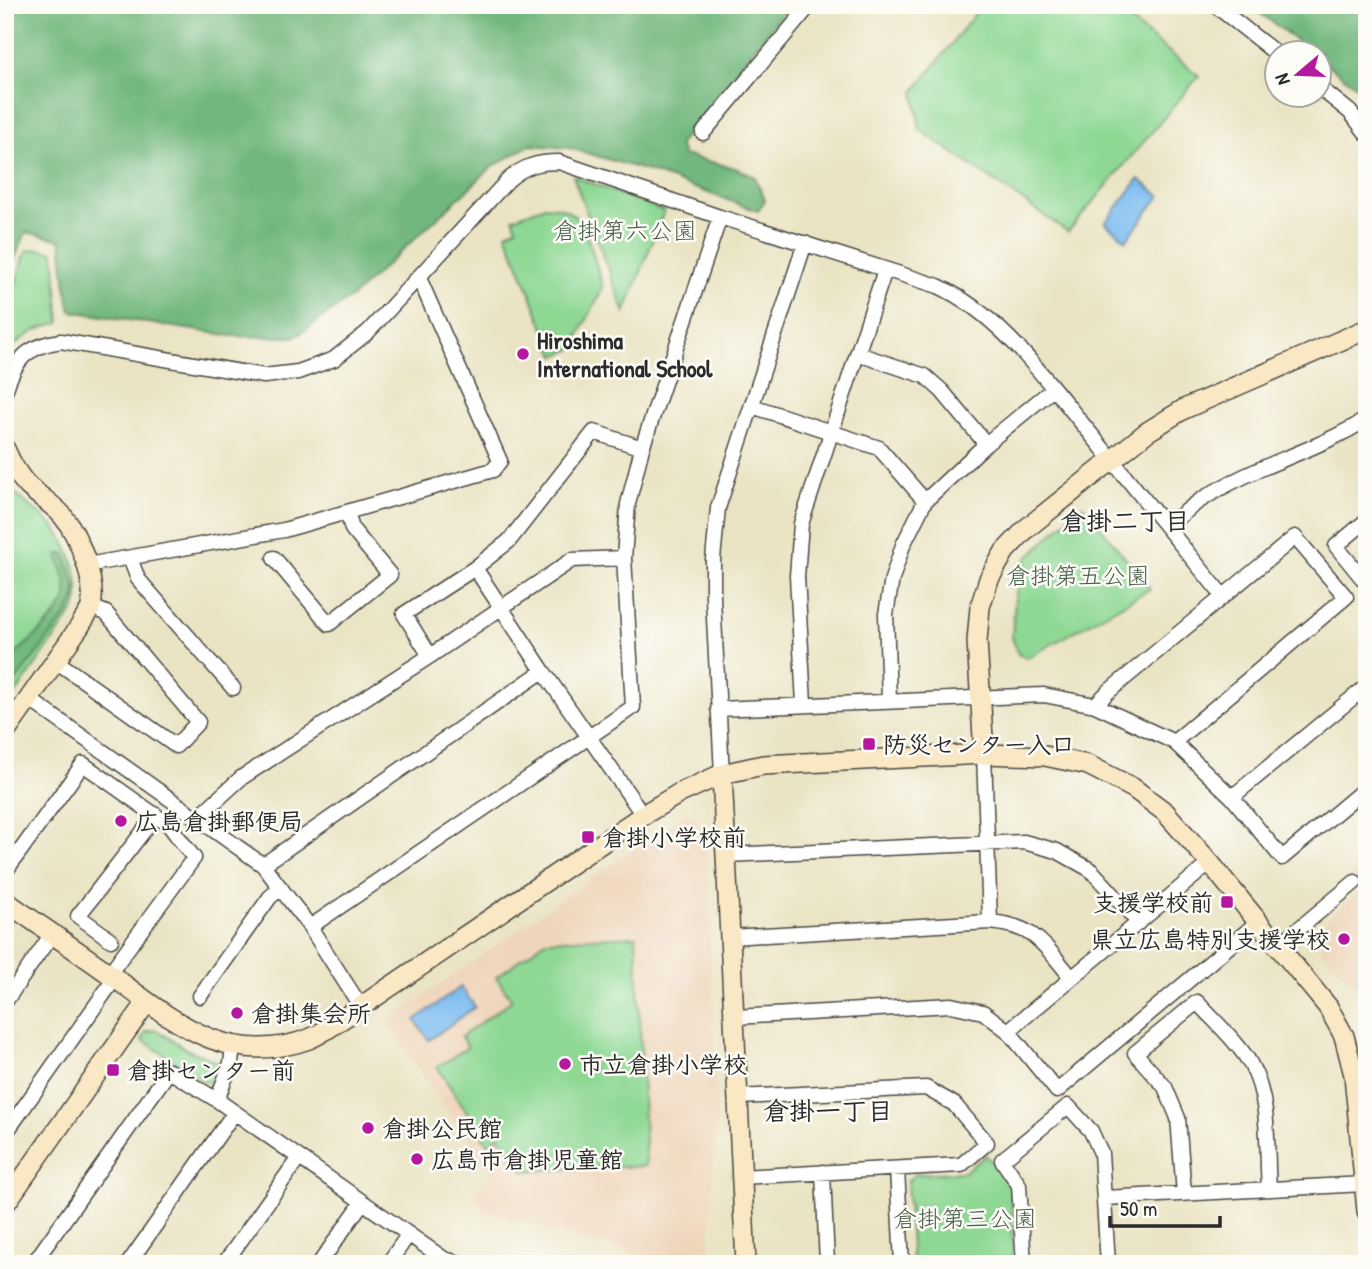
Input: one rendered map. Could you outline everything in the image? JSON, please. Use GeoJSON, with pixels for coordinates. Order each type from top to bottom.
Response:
{"type":"FeatureCollection","features":[{"type":"Feature","properties":{"kind":"street"},"geometry":{"type":"LineString","coordinates":[[702,133],[810,5]]}},
{"type":"Feature","properties":{"kind":"street"},"geometry":{"type":"LineString","coordinates":[[1215,5],[1264,44]]}},
{"type":"Feature","properties":{"kind":"street"},"geometry":{"type":"LineString","coordinates":[[1334,99],[1350,111],[1367,134]]}},
{"type":"Feature","properties":{"kind":"street"},"geometry":{"type":"LineString","coordinates":[[5,392],[12,371],[25,354],[42,344],[61,341],[264,376],[298,372],[334,359],[368,332],[519,170],[533,164],[559,162],[720,217],[938,286],[960,296],[990,318],[1053,389],[1222,595]]}},
{"type":"Feature","properties":{"kind":"street"},"geometry":{"type":"LineString","coordinates":[[310,928],[633,707],[624,558],[628,504],[642,448],[720,217]]}},
{"type":"Feature","properties":{"kind":"street"},"geometry":{"type":"LineString","coordinates":[[746,1264],[713,559],[718,508],[805,243]]}},
{"type":"Feature","properties":{"kind":"street"},"geometry":{"type":"LineString","coordinates":[[804,704],[797,576],[801,524],[885,270]]}},
{"type":"Feature","properties":{"kind":"street"},"geometry":{"type":"LineString","coordinates":[[87,565],[284,530],[493,470],[500,461],[419,278]]}},
{"type":"Feature","properties":{"kind":"street"},"geometry":{"type":"LineString","coordinates":[[990,922],[978,641],[980,607],[989,579],[1004,551],[1027,528],[1147,432],[1184,409],[1367,329]]}},
{"type":"Feature","properties":{"kind":"street"},"geometry":{"type":"LineString","coordinates":[[858,354],[925,376],[942,391],[986,444]]}},
{"type":"Feature","properties":{"kind":"street"},"geometry":{"type":"LineString","coordinates":[[889,700],[886,614],[892,579],[903,545],[925,501],[986,444],[1053,389]]}},
{"type":"Feature","properties":{"kind":"street"},"geometry":{"type":"LineString","coordinates":[[752,406],[880,448],[925,501]]}},
{"type":"Feature","properties":{"kind":"street"},"geometry":{"type":"LineString","coordinates":[[1167,527],[1202,499],[1367,419]]}},
{"type":"Feature","properties":{"kind":"street"},"geometry":{"type":"LineString","coordinates":[[430,656],[404,614],[475,568],[509,541],[594,432],[642,448]]}},
{"type":"Feature","properties":{"kind":"street"},"geometry":{"type":"LineString","coordinates":[[5,449],[12,466],[27,485],[65,519],[87,565],[92,587],[91,607],[5,733]]}},
{"type":"Feature","properties":{"kind":"street"},"geometry":{"type":"LineString","coordinates":[[274,558],[329,624],[390,575],[352,529],[347,512]]}},
{"type":"Feature","properties":{"kind":"street"},"geometry":{"type":"LineString","coordinates":[[1367,520],[1336,546],[1367,584]]}},
{"type":"Feature","properties":{"kind":"street"},"geometry":{"type":"LineString","coordinates":[[1096,705],[1222,595],[1295,537],[1346,597],[1174,742]]}},
{"type":"Feature","properties":{"kind":"street"},"geometry":{"type":"LineString","coordinates":[[130,558],[138,579],[233,688]]}},
{"type":"Feature","properties":{"kind":"street"},"geometry":{"type":"LineString","coordinates":[[196,819],[241,778],[572,561],[624,558]]}},
{"type":"Feature","properties":{"kind":"street"},"geometry":{"type":"LineString","coordinates":[[475,568],[643,815]]}},
{"type":"Feature","properties":{"kind":"street"},"geometry":{"type":"LineString","coordinates":[[56,661],[176,746],[198,722],[106,613],[91,607]]}},
{"type":"Feature","properties":{"kind":"street"},"geometry":{"type":"LineString","coordinates":[[263,865],[543,671]]}},
{"type":"Feature","properties":{"kind":"street"},"geometry":{"type":"LineString","coordinates":[[1232,797],[1367,686]]}},
{"type":"Feature","properties":{"kind":"street"},"geometry":{"type":"LineString","coordinates":[[718,709],[1044,695],[1096,705],[1174,742],[1232,797],[1282,858],[1367,787]]}},
{"type":"Feature","properties":{"kind":"street"},"geometry":{"type":"LineString","coordinates":[[30,699],[263,865],[310,928],[361,1007]]}},
{"type":"Feature","properties":{"kind":"street"},"geometry":{"type":"LineString","coordinates":[[5,901],[147,1002],[204,1037],[233,1047],[272,1047],[312,1038],[643,815],[680,793],[722,774],[763,765],[984,754],[1045,755],[1088,765],[1133,788],[1165,812],[1328,1007],[1344,1036],[1354,1075],[1367,1211]]}},
{"type":"Feature","properties":{"kind":"street"},"geometry":{"type":"LineString","coordinates":[[5,872],[83,764],[169,825],[194,858],[5,1135]]}},
{"type":"Feature","properties":{"kind":"street"},"geometry":{"type":"LineString","coordinates":[[111,940],[78,916],[156,815]]}},
{"type":"Feature","properties":{"kind":"street"},"geometry":{"type":"LineString","coordinates":[[726,855],[1024,842],[1057,851],[1091,870],[1138,922]]}},
{"type":"Feature","properties":{"kind":"street"},"geometry":{"type":"LineString","coordinates":[[1008,1031],[1210,863]]}},
{"type":"Feature","properties":{"kind":"street"},"geometry":{"type":"LineString","coordinates":[[1278,946],[1355,882]]}},
{"type":"Feature","properties":{"kind":"street"},"geometry":{"type":"LineString","coordinates":[[200,996],[270,897],[281,888]]}},
{"type":"Feature","properties":{"kind":"street"},"geometry":{"type":"LineString","coordinates":[[734,1017],[951,1005],[984,1013],[1008,1031],[1057,1091],[1258,922]]}},
{"type":"Feature","properties":{"kind":"street"},"geometry":{"type":"LineString","coordinates":[[730,937],[1008,923],[1033,933],[1072,978]]}},
{"type":"Feature","properties":{"kind":"street"},"geometry":{"type":"LineString","coordinates":[[5,1002],[52,934]]}},
{"type":"Feature","properties":{"kind":"street"},"geometry":{"type":"LineString","coordinates":[[5,1203],[147,1002]]}},
{"type":"Feature","properties":{"kind":"street"},"geometry":{"type":"LineString","coordinates":[[1184,1194],[1178,1118],[1165,1087],[1135,1053],[1197,1002],[1250,1062],[1259,1083],[1264,1104],[1269,1189]]}},
{"type":"Feature","properties":{"kind":"street"},"geometry":{"type":"LineString","coordinates":[[217,1100],[231,1063],[233,1047]]}},
{"type":"Feature","properties":{"kind":"street"},"geometry":{"type":"LineString","coordinates":[[33,1264],[169,1071],[217,1100],[444,1259],[463,1264]]}},
{"type":"Feature","properties":{"kind":"street"},"geometry":{"type":"LineString","coordinates":[[738,1097],[926,1088],[954,1104],[987,1143],[961,1166],[741,1177]]}},
{"type":"Feature","properties":{"kind":"street"},"geometry":{"type":"LineString","coordinates":[[1024,1264],[1019,1185],[1002,1160],[1068,1106],[1091,1131],[1101,1153],[1108,1264]]}},
{"type":"Feature","properties":{"kind":"street"},"geometry":{"type":"LineString","coordinates":[[128,1264],[233,1113]]}},
{"type":"Feature","properties":{"kind":"street"},"geometry":{"type":"LineString","coordinates":[[224,1264],[298,1159]]}},
{"type":"Feature","properties":{"kind":"street"},"geometry":{"type":"LineString","coordinates":[[897,1169],[902,1264]]}},
{"type":"Feature","properties":{"kind":"street"},"geometry":{"type":"LineString","coordinates":[[823,1172],[827,1264]]}},
{"type":"Feature","properties":{"kind":"street"},"geometry":{"type":"LineString","coordinates":[[1105,1198],[1364,1184]]}},
{"type":"Feature","properties":{"kind":"street"},"geometry":{"type":"LineString","coordinates":[[319,1264],[362,1203]]}},
{"type":"Feature","properties":{"kind":"street"},"geometry":{"type":"LineString","coordinates":[[388,1264],[408,1235]]}},
{"type":"Feature","properties":{"kind":"shaded area","name":"市立倉掛小学校"},"geometry":{"type":"Polygon","coordinates":[[[688,814],[706,827],[717,1106],[709,1257],[652,1259],[484,1211],[475,1192],[490,1172],[386,1022],[607,867],[688,814]]]}},
{"type":"Feature","properties":{"kind":"shaded area","name":"県立広島特別支援学校"},"geometry":{"type":"Polygon","coordinates":[[[1367,858],[1367,1003],[1353,982],[1322,952],[1319,927],[1361,890],[1349,874],[1367,858]]]}},
{"type":"Feature","properties":{"kind":"green space"},"geometry":{"type":"Polygon","coordinates":[[[5,5],[789,5],[679,144],[683,155],[735,168],[755,177],[765,200],[758,211],[648,171],[569,148],[530,145],[492,167],[353,296],[295,337],[233,336],[71,311],[61,240],[26,232],[5,283],[5,5]]]}},
{"type":"Feature","properties":{"kind":"green space"},"geometry":{"type":"Polygon","coordinates":[[[982,5],[1111,5],[1199,76],[1068,232],[920,130],[914,92],[982,5]]]}},
{"type":"Feature","properties":{"kind":"green space"},"geometry":{"type":"Polygon","coordinates":[[[1249,5],[1367,5],[1367,94],[1334,69],[1334,38],[1293,38],[1249,5]]]}},
{"type":"Feature","properties":{"kind":"green space","name":"倉掛第六公園"},"geometry":{"type":"Polygon","coordinates":[[[573,176],[664,211],[625,313],[573,176]]]}},
{"type":"Feature","properties":{"kind":"green space"},"geometry":{"type":"Polygon","coordinates":[[[545,206],[565,209],[577,219],[591,248],[603,288],[571,350],[555,356],[506,233],[517,228],[513,218],[545,206]]]}},
{"type":"Feature","properties":{"kind":"green space"},"geometry":{"type":"Polygon","coordinates":[[[37,249],[54,252],[60,323],[30,334],[5,355],[5,315],[26,251],[37,249]]]}},
{"type":"Feature","properties":{"kind":"green space"},"geometry":{"type":"Polygon","coordinates":[[[5,482],[59,534],[75,568],[78,592],[73,612],[5,709],[5,482]]]}},
{"type":"Feature","properties":{"kind":"green space","name":"倉掛第五公園"},"geometry":{"type":"Polygon","coordinates":[[[1083,505],[1150,589],[1027,658],[1018,654],[1012,637],[1015,597],[1027,558],[1083,505]]]}},
{"type":"Feature","properties":{"kind":"green space"},"geometry":{"type":"Polygon","coordinates":[[[59,554],[65,554],[76,588],[75,600],[67,615],[5,694],[5,663],[50,621],[63,603],[66,585],[59,554]]]}},
{"type":"Feature","properties":{"kind":"green space"},"geometry":{"type":"Polygon","coordinates":[[[636,936],[646,1166],[523,1171],[499,1136],[488,1144],[437,1067],[468,1047],[461,1037],[512,1000],[496,977],[547,940],[636,936]]]}},
{"type":"Feature","properties":{"kind":"green space"},"geometry":{"type":"Polygon","coordinates":[[[157,1030],[186,1049],[217,1062],[220,1066],[213,1082],[205,1082],[142,1040],[146,1032],[157,1030]]]}},
{"type":"Feature","properties":{"kind":"green space","name":"倉掛第三公園"},"geometry":{"type":"Polygon","coordinates":[[[986,1155],[1011,1186],[1013,1262],[912,1264],[907,1182],[915,1174],[964,1172],[986,1155]]]}},
{"type":"Feature","properties":{"kind":"water"},"geometry":{"type":"Polygon","coordinates":[[[1139,179],[1160,196],[1126,240],[1105,223],[1139,179]]]}},
{"type":"Feature","properties":{"kind":"water"},"geometry":{"type":"Polygon","coordinates":[[[461,987],[475,1007],[429,1040],[415,1020],[461,987]]]}},
{"type":"Feature","properties":{"kind":"place","name":"Hiroshima International School"},"geometry":{"type":"Point","coordinates":[523,354]}},
{"type":"Feature","properties":{"kind":"place","name":"防災センター入口"},"geometry":{"type":"Point","coordinates":[869,744]}},
{"type":"Feature","properties":{"kind":"place","name":"広島倉掛郵便局"},"geometry":{"type":"Point","coordinates":[121,821]}},
{"type":"Feature","properties":{"kind":"place","name":"倉掛小学校前"},"geometry":{"type":"Point","coordinates":[588,837]}},
{"type":"Feature","properties":{"kind":"place","name":"支援学校前"},"geometry":{"type":"Point","coordinates":[1227,902]}},
{"type":"Feature","properties":{"kind":"place","name":"県立広島特別支援学校"},"geometry":{"type":"Point","coordinates":[1344,939]}},
{"type":"Feature","properties":{"kind":"place","name":"倉掛集会所"},"geometry":{"type":"Point","coordinates":[237,1013]}},
{"type":"Feature","properties":{"kind":"place","name":"市立倉掛小学校"},"geometry":{"type":"Point","coordinates":[565,1064]}},
{"type":"Feature","properties":{"kind":"place","name":"倉掛センター前"},"geometry":{"type":"Point","coordinates":[113,1070]}},
{"type":"Feature","properties":{"kind":"place","name":"倉掛公民館"},"geometry":{"type":"Point","coordinates":[368,1128]}},
{"type":"Feature","properties":{"kind":"place","name":"広島市倉掛児童館"},"geometry":{"type":"Point","coordinates":[417,1159]}},
{"type":"Feature","properties":{"kind":"district","name":"倉掛二丁目"},"geometry":{"type":"Point","coordinates":[1125,520]}},
{"type":"Feature","properties":{"kind":"district","name":"倉掛一丁目"},"geometry":{"type":"Point","coordinates":[828,1110]}}]}
